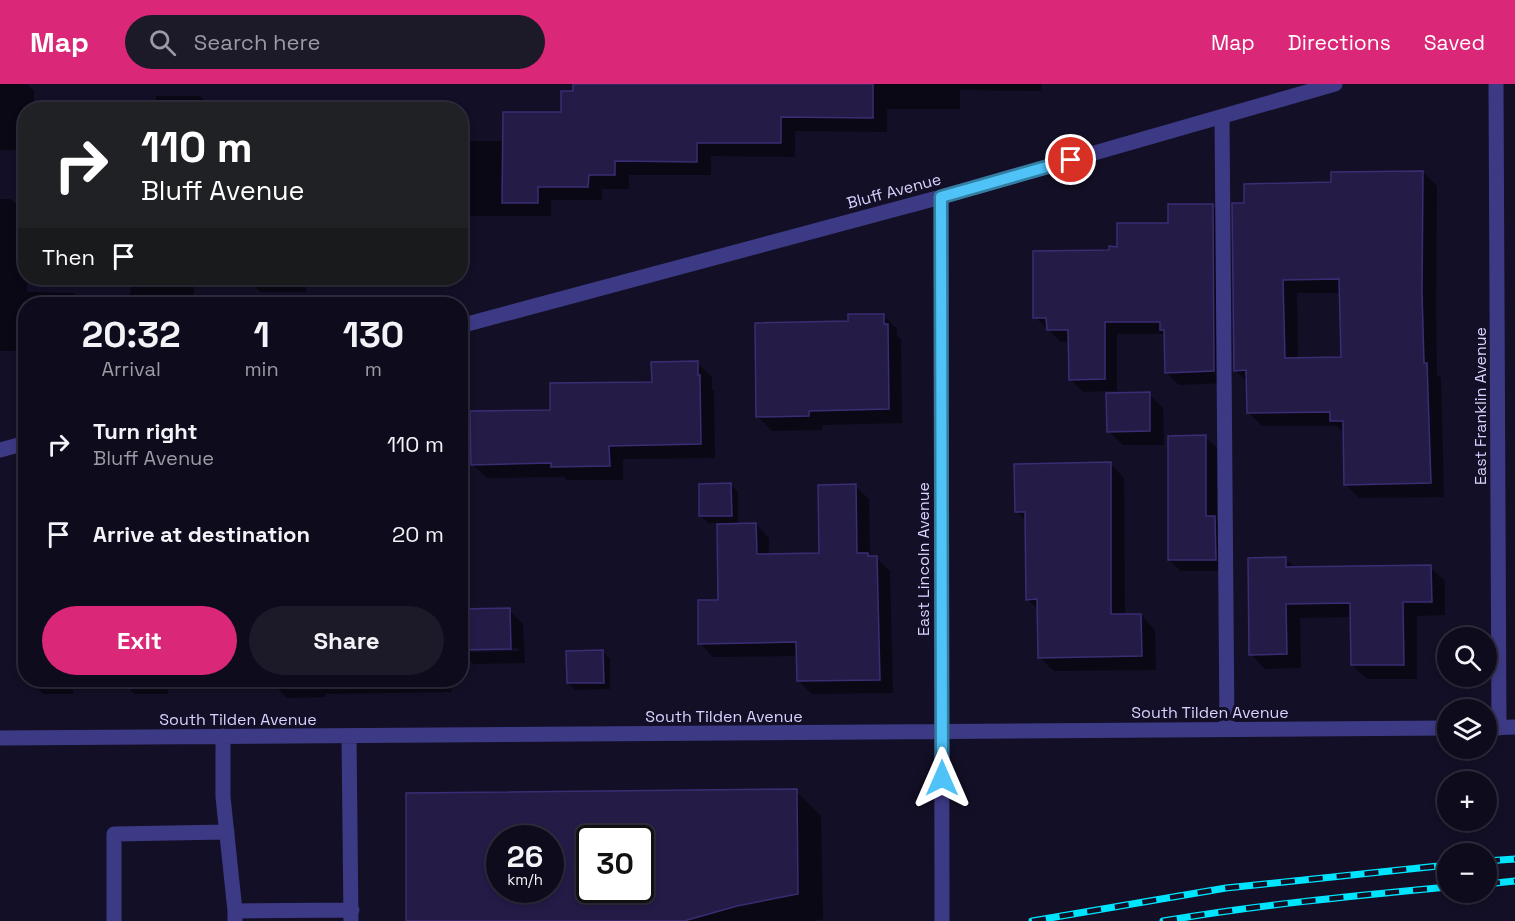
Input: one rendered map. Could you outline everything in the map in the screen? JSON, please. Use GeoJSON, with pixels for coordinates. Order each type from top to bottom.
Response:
{"type":"FeatureCollection","features":[{"type":"Feature","properties":{"kind":"street","name":"Bluff Avenue"},"geometry":{"type":"LineString","coordinates":[[468,324],[941,197],[1335,84]]}},
{"type":"Feature","properties":{"kind":"street","name":"East Franklin Avenue"},"geometry":{"type":"LineString","coordinates":[[1493,699],[1496,84]]}},
{"type":"Feature","properties":{"kind":"street"},"geometry":{"type":"LineString","coordinates":[[1222,117],[1227,730]]}},
{"type":"Feature","properties":{"kind":"street","name":"East Lincoln Avenue"},"geometry":{"type":"LineString","coordinates":[[941,197],[942,921]]}},
{"type":"Feature","properties":{"kind":"street"},"geometry":{"type":"LineString","coordinates":[[0,450],[18,445]]}},
{"type":"Feature","properties":{"kind":"street","name":"South Tilden Avenue"},"geometry":{"type":"LineString","coordinates":[[0,738],[1437,728]]}},
{"type":"Feature","properties":{"kind":"street"},"geometry":{"type":"LineString","coordinates":[[1497,728],[1515,728]]}},
{"type":"Feature","properties":{"kind":"street"},"geometry":{"type":"LineString","coordinates":[[223,736],[223,797],[235,916],[352,916],[349,736]]}},
{"type":"Feature","properties":{"kind":"street"},"geometry":{"type":"LineString","coordinates":[[114,921],[114,834],[227,832]]}},
{"type":"Feature","properties":{"kind":"building"},"geometry":{"type":"Polygon","coordinates":[[[573,84],[873,84],[873,118],[781,117],[781,143],[697,143],[697,162],[615,161],[615,175],[589,175],[588,187],[538,187],[538,203],[502,203],[503,112],[561,112],[561,91],[573,91],[573,84]]]}},
{"type":"Feature","properties":{"kind":"building"},"geometry":{"type":"Polygon","coordinates":[[[1423,171],[1422,292],[1431,483],[1344,485],[1343,421],[1330,421],[1330,412],[1247,413],[1246,370],[1234,371],[1232,203],[1244,203],[1244,184],[1331,182],[1331,172],[1423,171]],[[1339,279],[1283,280],[1285,358],[1341,357],[1339,279]]]}},
{"type":"Feature","properties":{"kind":"building"},"geometry":{"type":"Polygon","coordinates":[[[1168,204],[1213,204],[1214,371],[1165,373],[1164,330],[1160,330],[1160,322],[1105,322],[1105,379],[1069,380],[1068,330],[1047,330],[1046,318],[1033,318],[1033,251],[1109,250],[1109,246],[1117,247],[1117,223],[1168,223],[1168,204]]]}},
{"type":"Feature","properties":{"kind":"building"},"geometry":{"type":"Polygon","coordinates":[[[848,314],[884,314],[884,324],[888,324],[889,409],[809,411],[809,416],[756,417],[755,323],[848,321],[848,314]]]}},
{"type":"Feature","properties":{"kind":"building"},"geometry":{"type":"Polygon","coordinates":[[[698,361],[701,444],[609,446],[610,466],[551,467],[551,463],[471,465],[470,411],[550,410],[550,383],[652,382],[651,362],[698,361]]]}},
{"type":"Feature","properties":{"kind":"building"},"geometry":{"type":"Polygon","coordinates":[[[1150,392],[1150,431],[1107,432],[1106,393],[1150,392]]]}},
{"type":"Feature","properties":{"kind":"building"},"geometry":{"type":"Polygon","coordinates":[[[1206,435],[1206,516],[1215,516],[1216,560],[1168,560],[1168,436],[1206,435]]]}},
{"type":"Feature","properties":{"kind":"building"},"geometry":{"type":"Polygon","coordinates":[[[1111,462],[1111,614],[1141,614],[1142,656],[1038,658],[1037,599],[1026,600],[1025,512],[1015,512],[1014,464],[1111,462]]]}},
{"type":"Feature","properties":{"kind":"building"},"geometry":{"type":"Polygon","coordinates":[[[731,483],[732,516],[699,516],[699,484],[731,483]]]}},
{"type":"Feature","properties":{"kind":"building"},"geometry":{"type":"Polygon","coordinates":[[[856,484],[857,553],[877,556],[880,680],[797,681],[796,642],[698,644],[698,600],[718,600],[717,524],[756,523],[757,554],[819,553],[818,485],[856,484]]]}},
{"type":"Feature","properties":{"kind":"building"},"geometry":{"type":"Polygon","coordinates":[[[1286,557],[1286,567],[1431,565],[1432,602],[1403,602],[1404,665],[1351,665],[1350,603],[1286,604],[1287,654],[1249,655],[1248,558],[1286,557]]]}},
{"type":"Feature","properties":{"kind":"building"},"geometry":{"type":"Polygon","coordinates":[[[510,608],[511,649],[468,650],[468,609],[510,608]]]}},
{"type":"Feature","properties":{"kind":"building"},"geometry":{"type":"Polygon","coordinates":[[[603,650],[604,683],[567,683],[566,651],[603,650]]]}},
{"type":"Feature","properties":{"kind":"building"},"geometry":{"type":"Polygon","coordinates":[[[797,789],[798,894],[737,906],[684,921],[406,921],[406,793],[797,789]]]}},
{"type":"Feature","properties":{"kind":"railway"},"geometry":{"type":"LineString","coordinates":[[1497,860],[1515,859]]}},
{"type":"Feature","properties":{"kind":"railway"},"geometry":{"type":"LineString","coordinates":[[1032,921],[1226,888],[1437,866]]}},
{"type":"Feature","properties":{"kind":"railway"},"geometry":{"type":"LineString","coordinates":[[1497,883],[1515,881]]}},
{"type":"Feature","properties":{"kind":"railway"},"geometry":{"type":"LineString","coordinates":[[1163,921],[1340,897],[1437,888]]}},
{"type":"Feature","properties":{"kind":"route"},"geometry":{"type":"LineString","coordinates":[[942,778],[941,197],[1071,160]]}}]}
